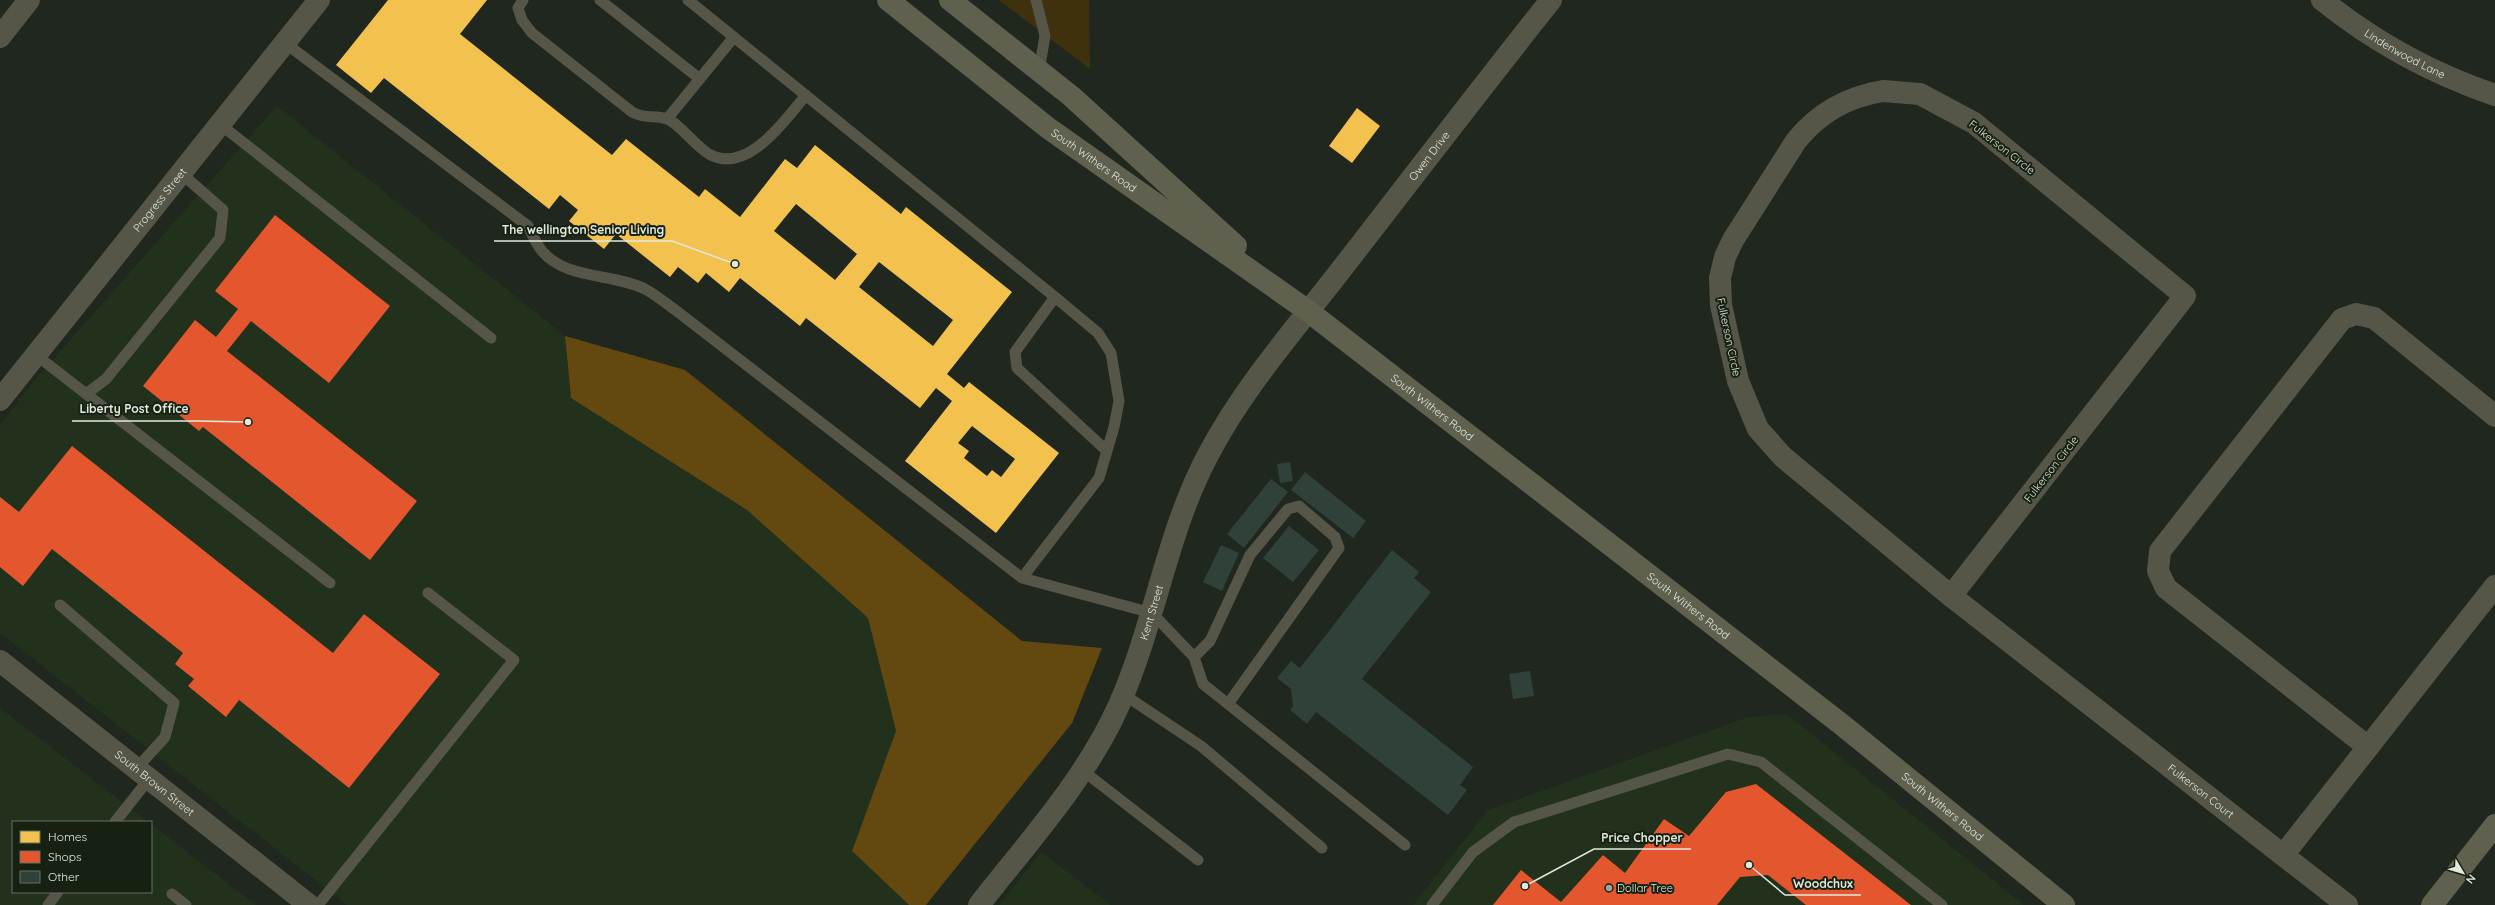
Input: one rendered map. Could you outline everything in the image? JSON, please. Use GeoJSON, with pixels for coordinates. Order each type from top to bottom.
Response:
{"type":"FeatureCollection","features":[{"type":"Feature","properties":{"kind":"main road","name":"South Withers Road"},"geometry":{"type":"LineString","coordinates":[[888,0],[1048,128],[1308,311],[1834,719],[2064,905]]}},
{"type":"Feature","properties":{"kind":"main road","name":"South Withers Road"},"geometry":{"type":"LineString","coordinates":[[950,0],[1071,96],[1308,311]]}},
{"type":"Feature","properties":{"kind":"main road"},"geometry":{"type":"LineString","coordinates":[[2432,905],[2495,825]]}},
{"type":"Feature","properties":{"kind":"street"},"geometry":{"type":"LineString","coordinates":[[0,37],[29,0]]}},
{"type":"Feature","properties":{"kind":"street","name":"Progress Street"},"geometry":{"type":"LineString","coordinates":[[0,400],[221,125],[318,0]]}},
{"type":"Feature","properties":{"kind":"street","name":"Owen Drive"},"geometry":{"type":"LineString","coordinates":[[1308,311],[1546,2]]}},
{"type":"Feature","properties":{"kind":"street","name":"Lindenwood Lane"},"geometry":{"type":"LineString","coordinates":[[2330,2],[2395,50],[2446,76],[2495,95]]}},
{"type":"Feature","properties":{"kind":"street","name":"Fulkerson Circle"},"geometry":{"type":"LineString","coordinates":[[1951,596],[2186,296],[1974,123],[1920,94],[1883,91],[1854,98],[1828,111],[1805,130],[1796,141],[1733,240],[1725,257],[1720,278],[1721,305],[1738,381],[1758,429],[1783,458],[1951,596],[2054,676]]}},
{"type":"Feature","properties":{"kind":"street","name":"Kent Street"},"geometry":{"type":"LineString","coordinates":[[979,905],[1070,789],[1101,740],[1123,694],[1140,652],[1164,565],[1182,510],[1207,457],[1237,406],[1308,311]]}},
{"type":"Feature","properties":{"kind":"street"},"geometry":{"type":"LineString","coordinates":[[2368,747],[2166,588],[2158,572],[2160,551],[2342,319],[2356,314],[2374,318],[2495,416]]}},
{"type":"Feature","properties":{"kind":"street"},"geometry":{"type":"LineString","coordinates":[[2284,854],[2495,586]]}},
{"type":"Feature","properties":{"kind":"street","name":"South Brown Street"},"geometry":{"type":"LineString","coordinates":[[0,661],[309,905]]}},
{"type":"Feature","properties":{"kind":"street","name":"Fulkerson Court"},"geometry":{"type":"LineString","coordinates":[[2054,676],[2284,854],[2347,905]]}},
{"type":"Feature","properties":{"kind":"lane"},"geometry":{"type":"LineString","coordinates":[[523,0],[518,8],[522,20],[532,33],[632,112],[642,117],[667,119],[709,154],[719,158],[728,158],[754,150],[768,140],[806,96]]}},
{"type":"Feature","properties":{"kind":"lane"},"geometry":{"type":"LineString","coordinates":[[600,0],[700,79]]}},
{"type":"Feature","properties":{"kind":"lane"},"geometry":{"type":"LineString","coordinates":[[688,0],[1055,297],[1098,333],[1111,353],[1118,401],[1107,451],[1099,478],[1022,578]]}},
{"type":"Feature","properties":{"kind":"lane"},"geometry":{"type":"LineString","coordinates":[[1036,0],[1041,11],[1045,36],[1039,71]]}},
{"type":"Feature","properties":{"kind":"lane"},"geometry":{"type":"LineString","coordinates":[[667,119],[734,37]]}},
{"type":"Feature","properties":{"kind":"lane"},"geometry":{"type":"LineString","coordinates":[[285,43],[528,226],[542,251],[556,262],[568,269],[614,279],[644,289],[678,312],[1022,578],[1152,613],[1194,657],[1203,684],[1405,846]]}},
{"type":"Feature","properties":{"kind":"lane"},"geometry":{"type":"LineString","coordinates":[[221,125],[491,338]]}},
{"type":"Feature","properties":{"kind":"lane"},"geometry":{"type":"LineString","coordinates":[[86,394],[106,379],[220,238],[223,210],[182,174]]}},
{"type":"Feature","properties":{"kind":"lane"},"geometry":{"type":"LineString","coordinates":[[1055,297],[1015,352],[1017,368],[1107,451]]}},
{"type":"Feature","properties":{"kind":"lane"},"geometry":{"type":"LineString","coordinates":[[36,355],[330,583]]}},
{"type":"Feature","properties":{"kind":"lane"},"geometry":{"type":"LineString","coordinates":[[1194,657],[1210,641],[1250,555],[1288,509],[1298,506],[1335,537],[1339,548],[1228,704]]}},
{"type":"Feature","properties":{"kind":"lane"},"geometry":{"type":"LineString","coordinates":[[318,905],[514,660],[428,593]]}},
{"type":"Feature","properties":{"kind":"lane"},"geometry":{"type":"LineString","coordinates":[[60,605],[174,703],[165,737],[115,821]]}},
{"type":"Feature","properties":{"kind":"lane"},"geometry":{"type":"LineString","coordinates":[[1123,694],[1201,746],[1322,848]]}},
{"type":"Feature","properties":{"kind":"lane"},"geometry":{"type":"LineString","coordinates":[[1432,905],[1473,852],[1514,822],[1728,754],[1761,762],[1942,905]]}},
{"type":"Feature","properties":{"kind":"lane"},"geometry":{"type":"LineString","coordinates":[[1082,770],[1198,860]]}},
{"type":"Feature","properties":{"kind":"lane"},"geometry":{"type":"LineString","coordinates":[[48,905],[57,893]]}},
{"type":"Feature","properties":{"kind":"lane"},"geometry":{"type":"LineString","coordinates":[[172,894],[186,905]]}},
{"type":"Feature","properties":{"kind":"shaded area"},"geometry":{"type":"Polygon","coordinates":[[[999,0],[1089,0],[1090,69],[999,0]]]}},
{"type":"Feature","properties":{"kind":"shaded area"},"geometry":{"type":"Polygon","coordinates":[[[277,106],[565,336],[571,398],[747,510],[868,618],[896,731],[852,851],[909,905],[347,905],[0,633],[0,425],[32,383],[277,106]]]}},
{"type":"Feature","properties":{"kind":"shaded area"},"geometry":{"type":"Polygon","coordinates":[[[565,336],[685,370],[1022,641],[1102,648],[1072,723],[926,905],[909,905],[852,851],[896,731],[868,618],[747,510],[571,398],[565,336]]]}},
{"type":"Feature","properties":{"kind":"shaded area"},"geometry":{"type":"Polygon","coordinates":[[[0,708],[147,821],[12,821],[12,893],[152,893],[152,825],[256,905],[0,905],[0,708]]]}},
{"type":"Feature","properties":{"kind":"shaded area"},"geometry":{"type":"Polygon","coordinates":[[[1787,714],[2024,905],[1413,905],[1488,810],[1748,717],[1787,714]]]}},
{"type":"Feature","properties":{"kind":"shaded area"},"geometry":{"type":"Polygon","coordinates":[[[1041,852],[1111,905],[999,905],[1041,852]]]}},
{"type":"Feature","properties":{"kind":"building: Homes"},"geometry":{"type":"Polygon","coordinates":[[[388,0],[487,0],[460,34],[612,155],[626,139],[699,197],[705,189],[740,217],[785,159],[797,168],[815,145],[901,214],[906,207],[1012,292],[947,374],[964,388],[969,382],[1059,453],[996,533],[905,461],[952,401],[936,388],[920,408],[806,318],[800,326],[740,278],[729,292],[706,273],[698,283],[678,267],[670,277],[616,234],[604,249],[569,221],[578,210],[560,195],[549,209],[384,78],[371,93],[336,65],[388,0]],[[796,204],[774,231],[835,280],[857,254],[796,204]],[[879,262],[859,287],[933,346],[953,320],[879,262]],[[972,426],[958,443],[969,451],[964,458],[987,476],[992,470],[1001,477],[1015,459],[972,426]]]}},
{"type":"Feature","properties":{"kind":"building: Homes"},"geometry":{"type":"Polygon","coordinates":[[[1357,108],[1380,126],[1352,163],[1329,146],[1357,108]]]}},
{"type":"Feature","properties":{"kind":"building: Shops"},"geometry":{"type":"Polygon","coordinates":[[[275,215],[390,306],[329,383],[251,321],[227,351],[417,501],[370,560],[203,427],[199,431],[143,386],[195,320],[216,337],[238,309],[215,291],[275,215]]]}},
{"type":"Feature","properties":{"kind":"building: Shops"},"geometry":{"type":"Polygon","coordinates":[[[72,446],[333,653],[364,614],[440,674],[349,788],[239,700],[226,717],[188,686],[194,679],[175,664],[183,653],[52,549],[23,586],[0,567],[0,497],[19,512],[72,446]]]}},
{"type":"Feature","properties":{"kind":"building: Shops"},"geometry":{"type":"Polygon","coordinates":[[[1756,784],[1911,905],[1806,905],[1768,875],[1740,877],[1717,905],[1493,905],[1521,870],[1561,902],[1603,855],[1625,873],[1664,819],[1689,836],[1726,792],[1756,784]]]}},
{"type":"Feature","properties":{"kind":"building: Other"},"geometry":{"type":"Polygon","coordinates":[[[1290,462],[1293,481],[1280,483],[1277,464],[1290,462]]]}},
{"type":"Feature","properties":{"kind":"building: Other"},"geometry":{"type":"Polygon","coordinates":[[[1305,472],[1366,521],[1353,538],[1291,490],[1305,472]]]}},
{"type":"Feature","properties":{"kind":"building: Other"},"geometry":{"type":"Polygon","coordinates":[[[1271,479],[1288,492],[1244,548],[1227,534],[1271,479]]]}},
{"type":"Feature","properties":{"kind":"building: Other"},"geometry":{"type":"Polygon","coordinates":[[[1289,526],[1319,550],[1293,582],[1263,558],[1289,526]]]}},
{"type":"Feature","properties":{"kind":"building: Other"},"geometry":{"type":"Polygon","coordinates":[[[1221,545],[1239,553],[1222,591],[1203,582],[1221,545]]]}},
{"type":"Feature","properties":{"kind":"building: Other"},"geometry":{"type":"Polygon","coordinates":[[[1392,550],[1419,572],[1414,578],[1431,592],[1362,679],[1473,767],[1460,785],[1467,790],[1448,815],[1316,712],[1307,724],[1290,710],[1293,706],[1291,689],[1277,678],[1291,661],[1300,668],[1392,550]]]}},
{"type":"Feature","properties":{"kind":"building: Other"},"geometry":{"type":"Polygon","coordinates":[[[1530,671],[1534,696],[1513,699],[1509,674],[1530,671]]]}},
{"type":"Feature","properties":{"kind":"place","name":"The wellington Senior Living"},"geometry":{"type":"Point","coordinates":[735,264]}},
{"type":"Feature","properties":{"kind":"place","name":"Liberty Post Office"},"geometry":{"type":"Point","coordinates":[248,422]}},
{"type":"Feature","properties":{"kind":"place","name":"Woodchux"},"geometry":{"type":"Point","coordinates":[1749,865]}},
{"type":"Feature","properties":{"kind":"place","name":"Price Chopper"},"geometry":{"type":"Point","coordinates":[1525,886]}},
{"type":"Feature","properties":{"kind":"place","name":"Dollar Tree"},"geometry":{"type":"Point","coordinates":[1609,888]}}]}
